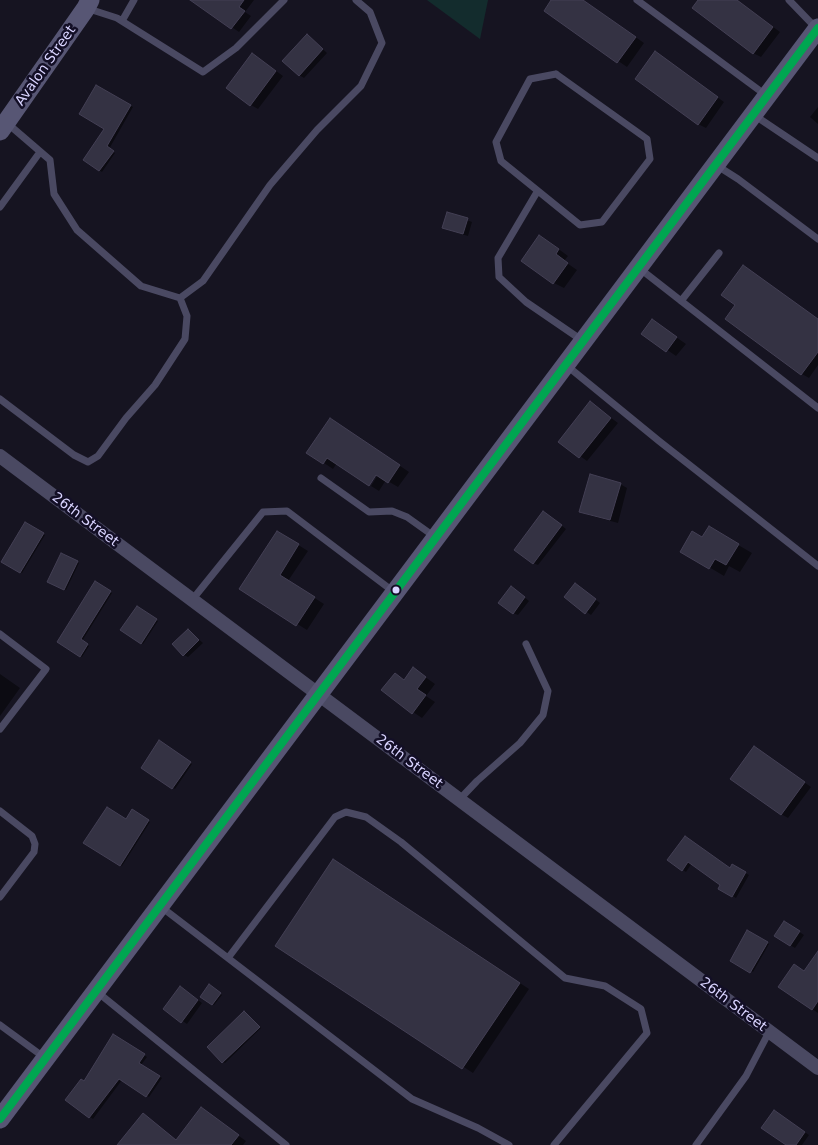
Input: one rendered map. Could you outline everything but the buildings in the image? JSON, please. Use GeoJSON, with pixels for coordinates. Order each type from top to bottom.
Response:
{"type":"FeatureCollection","features":[{"type":"Feature","properties":{"kind":"main road","name":"Avalon Street"},"geometry":{"type":"LineString","coordinates":[[3,126],[88,4]]}},
{"type":"Feature","properties":{"kind":"main road"},"geometry":{"type":"LineString","coordinates":[[0,1118],[818,29]]}},
{"type":"Feature","properties":{"kind":"street","name":"26th Street"},"geometry":{"type":"LineString","coordinates":[[0,456],[818,1068]]}},
{"type":"Feature","properties":{"kind":"lane"},"geometry":{"type":"LineString","coordinates":[[122,21],[134,0]]}},
{"type":"Feature","properties":{"kind":"lane"},"geometry":{"type":"LineString","coordinates":[[88,4],[122,21],[203,72],[236,48],[284,0]]}},
{"type":"Feature","properties":{"kind":"lane"},"geometry":{"type":"LineString","coordinates":[[180,298],[203,281],[270,185],[317,130],[361,86],[382,43],[370,12],[356,0]]}},
{"type":"Feature","properties":{"kind":"lane"},"geometry":{"type":"LineString","coordinates":[[637,0],[767,96]]}},
{"type":"Feature","properties":{"kind":"lane"},"geometry":{"type":"LineString","coordinates":[[789,0],[818,29]]}},
{"type":"Feature","properties":{"kind":"lane"},"geometry":{"type":"LineString","coordinates":[[556,74],[647,139],[650,160],[602,222],[580,225],[537,192],[501,161],[496,142],[530,79],[556,74]]}},
{"type":"Feature","properties":{"kind":"lane"},"geometry":{"type":"LineString","coordinates":[[753,115],[818,158]]}},
{"type":"Feature","properties":{"kind":"lane"},"geometry":{"type":"LineString","coordinates":[[3,126],[50,160],[54,194],[77,230],[141,286],[180,298]]}},
{"type":"Feature","properties":{"kind":"lane"},"geometry":{"type":"LineString","coordinates":[[0,207],[40,152]]}},
{"type":"Feature","properties":{"kind":"lane"},"geometry":{"type":"LineString","coordinates":[[715,165],[738,179],[818,239]]}},
{"type":"Feature","properties":{"kind":"lane"},"geometry":{"type":"LineString","coordinates":[[537,192],[498,258],[499,276],[526,302],[583,342]]}},
{"type":"Feature","properties":{"kind":"lane"},"geometry":{"type":"LineString","coordinates":[[681,301],[719,253]]}},
{"type":"Feature","properties":{"kind":"lane"},"geometry":{"type":"LineString","coordinates":[[638,268],[818,408]]}},
{"type":"Feature","properties":{"kind":"lane"},"geometry":{"type":"LineString","coordinates":[[0,399],[74,455],[88,462],[98,456],[126,418],[155,384],[185,339],[187,316],[180,298]]}},
{"type":"Feature","properties":{"kind":"lane"},"geometry":{"type":"LineString","coordinates":[[565,365],[818,566]]}},
{"type":"Feature","properties":{"kind":"lane"},"geometry":{"type":"LineString","coordinates":[[321,478],[369,512],[392,511],[407,517],[436,538]]}},
{"type":"Feature","properties":{"kind":"lane"},"geometry":{"type":"LineString","coordinates":[[192,600],[263,512],[287,510],[394,593]]}},
{"type":"Feature","properties":{"kind":"lane"},"geometry":{"type":"LineString","coordinates":[[0,634],[46,669],[0,729]]}},
{"type":"Feature","properties":{"kind":"lane"},"geometry":{"type":"LineString","coordinates":[[459,800],[477,781],[520,743],[543,715],[548,692],[526,644]]}},
{"type":"Feature","properties":{"kind":"lane"},"geometry":{"type":"LineString","coordinates":[[0,811],[32,836],[35,844],[34,852],[0,897]]}},
{"type":"Feature","properties":{"kind":"lane"},"geometry":{"type":"LineString","coordinates":[[228,958],[335,817],[346,812],[366,817],[401,842],[566,978],[605,986],[641,1009],[647,1033],[554,1145]]}},
{"type":"Feature","properties":{"kind":"lane"},"geometry":{"type":"LineString","coordinates":[[160,906],[412,1098],[478,1128],[509,1145]]}},
{"type":"Feature","properties":{"kind":"lane"},"geometry":{"type":"LineString","coordinates":[[96,991],[286,1145]]}},
{"type":"Feature","properties":{"kind":"lane"},"geometry":{"type":"LineString","coordinates":[[0,1024],[46,1058]]}},
{"type":"Feature","properties":{"kind":"lane"},"geometry":{"type":"LineString","coordinates":[[696,1145],[746,1076],[769,1032]]}},
{"type":"Feature","properties":{"kind":"green space"},"geometry":{"type":"Polygon","coordinates":[[[427,0],[488,0],[480,39],[427,0]]]}},
{"type":"Feature","properties":{"kind":"transit line"},"geometry":{"type":"LineString","coordinates":[[0,1119],[818,28]]}}]}
